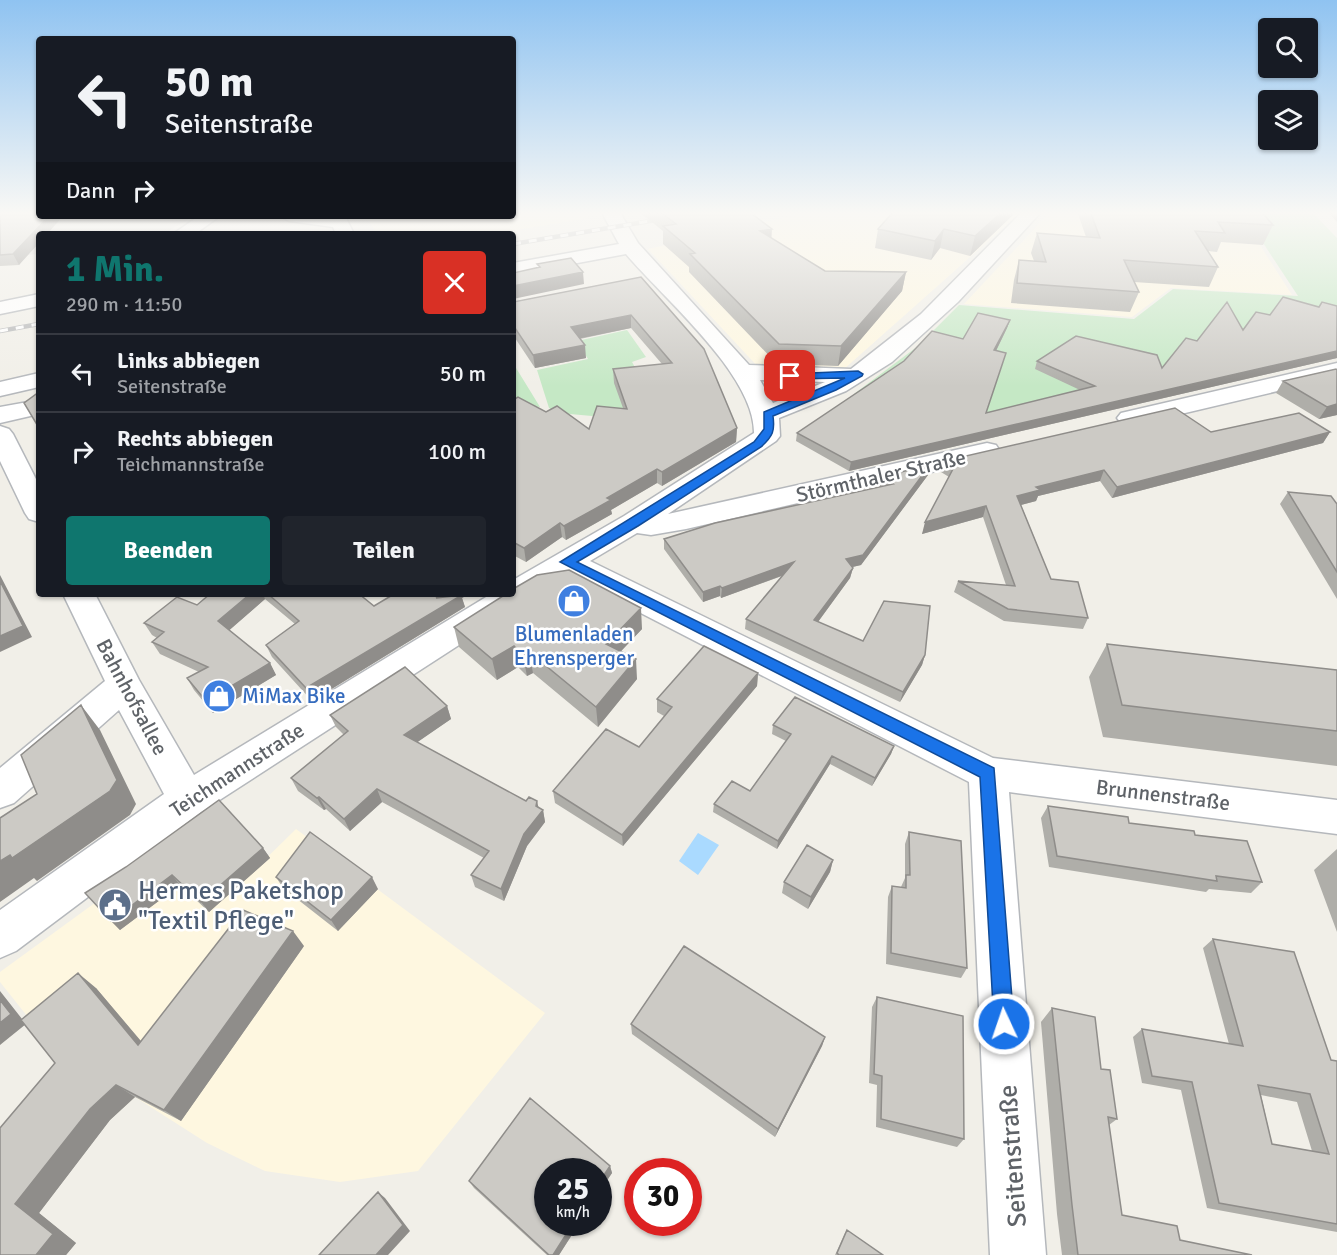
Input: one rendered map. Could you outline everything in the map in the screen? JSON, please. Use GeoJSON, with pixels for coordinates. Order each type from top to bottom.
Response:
{"type":"FeatureCollection","features":[{"type":"Feature","properties":{"kind":"street"},"geometry":{"type":"LineString","coordinates":[[652,270],[743,372],[767,414],[833,388],[858,374],[904,342],[975,270]]}},
{"type":"Feature","properties":{"kind":"street"},"geometry":{"type":"LineString","coordinates":[[636,282],[659,277]]}},
{"type":"Feature","properties":{"kind":"street"},"geometry":{"type":"LineString","coordinates":[[0,308],[36,301]]}},
{"type":"Feature","properties":{"kind":"street"},"geometry":{"type":"LineString","coordinates":[[1105,424],[1337,370]]}},
{"type":"Feature","properties":{"kind":"street"},"geometry":{"type":"LineString","coordinates":[[743,372],[790,376],[858,374]]}},
{"type":"Feature","properties":{"kind":"street"},"geometry":{"type":"LineString","coordinates":[[0,389],[36,381]]}},
{"type":"Feature","properties":{"kind":"street"},"geometry":{"type":"LineString","coordinates":[[0,415],[36,408]]}},
{"type":"Feature","properties":{"kind":"street","name":"Teichmannstraße"},"geometry":{"type":"LineString","coordinates":[[516,594],[634,524],[758,444],[767,436],[770,429],[767,414]]}},
{"type":"Feature","properties":{"kind":"street"},"geometry":{"type":"LineString","coordinates":[[0,434],[36,507]]}},
{"type":"Feature","properties":{"kind":"street","name":"Störmthaler Straße"},"geometry":{"type":"LineString","coordinates":[[634,524],[651,526],[686,520],[1012,445]]}},
{"type":"Feature","properties":{"kind":"street"},"geometry":{"type":"LineString","coordinates":[[567,562],[988,773]]}},
{"type":"Feature","properties":{"kind":"street","name":"Bahnhofsallee"},"geometry":{"type":"LineString","coordinates":[[80,597],[124,685],[187,800]]}},
{"type":"Feature","properties":{"kind":"street","name":"Teichmannstraße"},"geometry":{"type":"LineString","coordinates":[[0,936],[187,800],[511,597]]}},
{"type":"Feature","properties":{"kind":"street"},"geometry":{"type":"LineString","coordinates":[[0,791],[124,685]]}},
{"type":"Feature","properties":{"kind":"street","name":"Brunnenstraße"},"geometry":{"type":"LineString","coordinates":[[988,773],[1337,817]]}},
{"type":"Feature","properties":{"kind":"street","name":"Seitenstraße"},"geometry":{"type":"LineString","coordinates":[[988,773],[1018,1255]]}},
{"type":"Feature","properties":{"kind":"shaded area"},"geometry":{"type":"Polygon","coordinates":[[[667,270],[956,270],[843,370],[760,369],[667,270]]]}},
{"type":"Feature","properties":{"kind":"shaded area"},"geometry":{"type":"Polygon","coordinates":[[[996,270],[1276,270],[1292,295],[1171,288],[1132,317],[964,304],[996,270]]]}},
{"type":"Feature","properties":{"kind":"shaded area"},"geometry":{"type":"Polygon","coordinates":[[[296,829],[545,1013],[418,1171],[340,1182],[265,1171],[207,1143],[135,1097],[110,1120],[0,982],[0,972],[162,854],[236,888],[296,829]]]}},
{"type":"Feature","properties":{"kind":"green space"},"geometry":{"type":"Polygon","coordinates":[[[1281,270],[1337,270],[1337,336],[953,446],[854,394],[918,346],[959,305],[1134,319],[1173,289],[1298,296],[1281,270]]]}},
{"type":"Feature","properties":{"kind":"green space"},"geometry":{"type":"Polygon","coordinates":[[[627,330],[646,357],[632,362],[640,376],[658,429],[603,417],[559,413],[549,408],[537,370],[588,359],[577,341],[627,330]]]}},
{"type":"Feature","properties":{"kind":"green space"},"geometry":{"type":"Polygon","coordinates":[[[516,368],[540,407],[516,405],[516,368]]]}},
{"type":"Feature","properties":{"kind":"water"},"geometry":{"type":"Polygon","coordinates":[[[698,833],[719,845],[698,875],[679,861],[698,833]]]}},
{"type":"Feature","properties":{"kind":"building"},"geometry":{"type":"Polygon","coordinates":[[[528,270],[581,270],[583,272],[516,285],[516,272],[528,270]]]}},
{"type":"Feature","properties":{"kind":"building"},"geometry":{"type":"Polygon","coordinates":[[[705,270],[906,272],[841,346],[779,344],[705,270]]]}},
{"type":"Feature","properties":{"kind":"building"},"geometry":{"type":"Polygon","coordinates":[[[1018,270],[1128,270],[1139,292],[1017,283],[1018,270]]]}},
{"type":"Feature","properties":{"kind":"building"},"geometry":{"type":"Polygon","coordinates":[[[641,277],[704,349],[737,428],[662,472],[657,469],[607,498],[611,500],[564,526],[560,523],[524,548],[516,544],[516,398],[518,397],[546,412],[557,406],[589,429],[597,406],[627,409],[613,369],[672,363],[631,315],[571,327],[585,345],[533,355],[516,330],[516,301],[641,277]]]}},
{"type":"Feature","properties":{"kind":"building"},"geometry":{"type":"Polygon","coordinates":[[[1283,297],[1319,307],[1322,302],[1337,306],[1337,351],[851,462],[797,433],[904,361],[932,331],[963,339],[978,313],[1010,320],[994,350],[1006,353],[986,413],[1095,386],[1037,361],[1076,336],[1157,355],[1162,368],[1186,338],[1197,341],[1227,302],[1243,330],[1256,312],[1270,315],[1283,297]]]}},
{"type":"Feature","properties":{"kind":"building"},"geometry":{"type":"Polygon","coordinates":[[[1336,369],[1337,404],[1327,407],[1283,381],[1336,369]]]}},
{"type":"Feature","properties":{"kind":"building"},"geometry":{"type":"Polygon","coordinates":[[[36,394],[36,423],[24,403],[36,394]]]}},
{"type":"Feature","properties":{"kind":"building"},"geometry":{"type":"Polygon","coordinates":[[[1175,408],[1211,432],[1299,413],[1330,432],[1117,487],[1104,470],[1036,487],[1040,490],[1017,496],[1051,579],[1078,582],[1088,618],[1008,609],[958,581],[1015,586],[986,506],[925,522],[954,467],[944,461],[1175,408]]]}},
{"type":"Feature","properties":{"kind":"building"},"geometry":{"type":"Polygon","coordinates":[[[930,465],[863,555],[846,559],[853,568],[814,620],[863,641],[884,601],[930,606],[925,655],[903,692],[746,619],[794,562],[722,588],[720,586],[703,592],[664,539],[715,523],[893,484],[880,477],[930,465]]]}},
{"type":"Feature","properties":{"kind":"building"},"geometry":{"type":"Polygon","coordinates":[[[1288,492],[1331,496],[1337,504],[1337,572],[1288,492]]]}},
{"type":"Feature","properties":{"kind":"building"},"geometry":{"type":"Polygon","coordinates":[[[569,570],[641,608],[606,644],[636,659],[596,707],[529,652],[523,656],[514,646],[492,659],[454,627],[501,597],[516,597],[516,587],[537,575],[569,570]]]}},
{"type":"Feature","properties":{"kind":"building"},"geometry":{"type":"Polygon","coordinates":[[[0,581],[23,626],[0,636],[0,581]]]}},
{"type":"Feature","properties":{"kind":"building"},"geometry":{"type":"Polygon","coordinates":[[[177,597],[197,605],[206,597],[246,597],[218,621],[270,663],[206,701],[187,678],[208,667],[152,642],[164,632],[144,623],[177,597]]]}},
{"type":"Feature","properties":{"kind":"building"},"geometry":{"type":"Polygon","coordinates":[[[271,597],[363,597],[374,606],[389,597],[459,597],[306,688],[266,645],[299,621],[271,597]]]}},
{"type":"Feature","properties":{"kind":"building"},"geometry":{"type":"Polygon","coordinates":[[[1107,644],[1337,670],[1337,731],[1122,705],[1107,644]]]}},
{"type":"Feature","properties":{"kind":"building"},"geometry":{"type":"Polygon","coordinates":[[[704,646],[758,673],[622,835],[553,791],[606,729],[639,747],[672,707],[657,699],[704,646]]]}},
{"type":"Feature","properties":{"kind":"building"},"geometry":{"type":"Polygon","coordinates":[[[405,667],[447,706],[404,735],[526,801],[529,797],[537,801],[536,806],[543,810],[524,834],[501,889],[471,875],[489,851],[377,789],[344,819],[319,797],[317,798],[291,778],[348,731],[330,715],[405,667]]]}},
{"type":"Feature","properties":{"kind":"building"},"geometry":{"type":"Polygon","coordinates":[[[795,697],[894,746],[875,778],[832,756],[778,841],[714,804],[732,781],[750,791],[791,734],[773,725],[795,697]]]}},
{"type":"Feature","properties":{"kind":"building"},"geometry":{"type":"Polygon","coordinates":[[[81,705],[117,780],[110,791],[12,858],[10,855],[0,861],[0,818],[37,794],[21,755],[81,705]]]}},
{"type":"Feature","properties":{"kind":"building"},"geometry":{"type":"Polygon","coordinates":[[[219,800],[263,848],[201,902],[172,875],[111,921],[85,893],[126,867],[219,800]]]}},
{"type":"Feature","properties":{"kind":"building"},"geometry":{"type":"Polygon","coordinates":[[[1048,806],[1128,817],[1129,823],[1194,831],[1195,835],[1247,841],[1262,882],[1216,876],[1217,881],[1057,856],[1048,806]]]}},
{"type":"Feature","properties":{"kind":"building"},"geometry":{"type":"Polygon","coordinates":[[[310,832],[372,877],[331,920],[276,877],[310,832]]]}},
{"type":"Feature","properties":{"kind":"building"},"geometry":{"type":"Polygon","coordinates":[[[909,832],[961,841],[967,968],[891,953],[892,886],[906,888],[906,875],[910,875],[909,832]]]}},
{"type":"Feature","properties":{"kind":"building"},"geometry":{"type":"Polygon","coordinates":[[[807,845],[833,860],[811,897],[784,882],[807,845]]]}},
{"type":"Feature","properties":{"kind":"building"},"geometry":{"type":"Polygon","coordinates":[[[243,910],[293,931],[164,1110],[116,1085],[90,1109],[15,1204],[53,1234],[36,1255],[0,1255],[0,1128],[55,1063],[21,1020],[78,973],[138,1045],[243,910]]]}},
{"type":"Feature","properties":{"kind":"building"},"geometry":{"type":"Polygon","coordinates":[[[1213,939],[1294,952],[1331,1060],[1337,1061],[1337,1224],[1219,1203],[1192,1082],[1152,1076],[1142,1029],[1243,1046],[1213,939]],[[1258,1085],[1272,1144],[1329,1154],[1310,1094],[1258,1085]]]}},
{"type":"Feature","properties":{"kind":"building"},"geometry":{"type":"Polygon","coordinates":[[[684,946],[825,1037],[778,1129],[631,1024],[684,946]]]}},
{"type":"Feature","properties":{"kind":"building"},"geometry":{"type":"Polygon","coordinates":[[[877,997],[963,1016],[964,1139],[881,1119],[882,1076],[874,1074],[877,997]]]}},
{"type":"Feature","properties":{"kind":"building"},"geometry":{"type":"Polygon","coordinates":[[[0,1000],[11,1014],[0,1023],[0,1000]]]}},
{"type":"Feature","properties":{"kind":"building"},"geometry":{"type":"Polygon","coordinates":[[[1052,1008],[1095,1017],[1101,1069],[1110,1070],[1117,1119],[1108,1117],[1122,1215],[1177,1226],[1180,1240],[1252,1255],[1078,1255],[1052,1008]]]}},
{"type":"Feature","properties":{"kind":"building"},"geometry":{"type":"Polygon","coordinates":[[[530,1098],[601,1158],[534,1158],[534,1236],[565,1236],[553,1255],[549,1255],[469,1181],[530,1098]]]}},
{"type":"Feature","properties":{"kind":"building"},"geometry":{"type":"Polygon","coordinates":[[[378,1192],[403,1225],[376,1255],[319,1255],[378,1192]]]}},
{"type":"Feature","properties":{"kind":"building"},"geometry":{"type":"Polygon","coordinates":[[[847,1230],[883,1255],[839,1255],[837,1253],[847,1230]]]}},
{"type":"Feature","properties":{"kind":"railway"},"geometry":{"type":"LineString","coordinates":[[0,331],[36,325]]}},
{"type":"Feature","properties":{"kind":"place","name":"Blumenladen Ehrensperger"},"geometry":{"type":"Point","coordinates":[574,601]}},
{"type":"Feature","properties":{"kind":"place","name":"MiMax Bike"},"geometry":{"type":"Point","coordinates":[219,696]}},
{"type":"Feature","properties":{"kind":"place","name":"Hermes Paketshop \"Textil Pflege\""},"geometry":{"type":"Point","coordinates":[115,905]}},
{"type":"Feature","properties":{"kind":"route"},"geometry":{"type":"LineString","coordinates":[[790,376],[829,377],[858,374],[833,388],[767,414],[770,429],[767,436],[758,444],[634,524],[567,562],[988,773],[1004,1024]]}}]}
